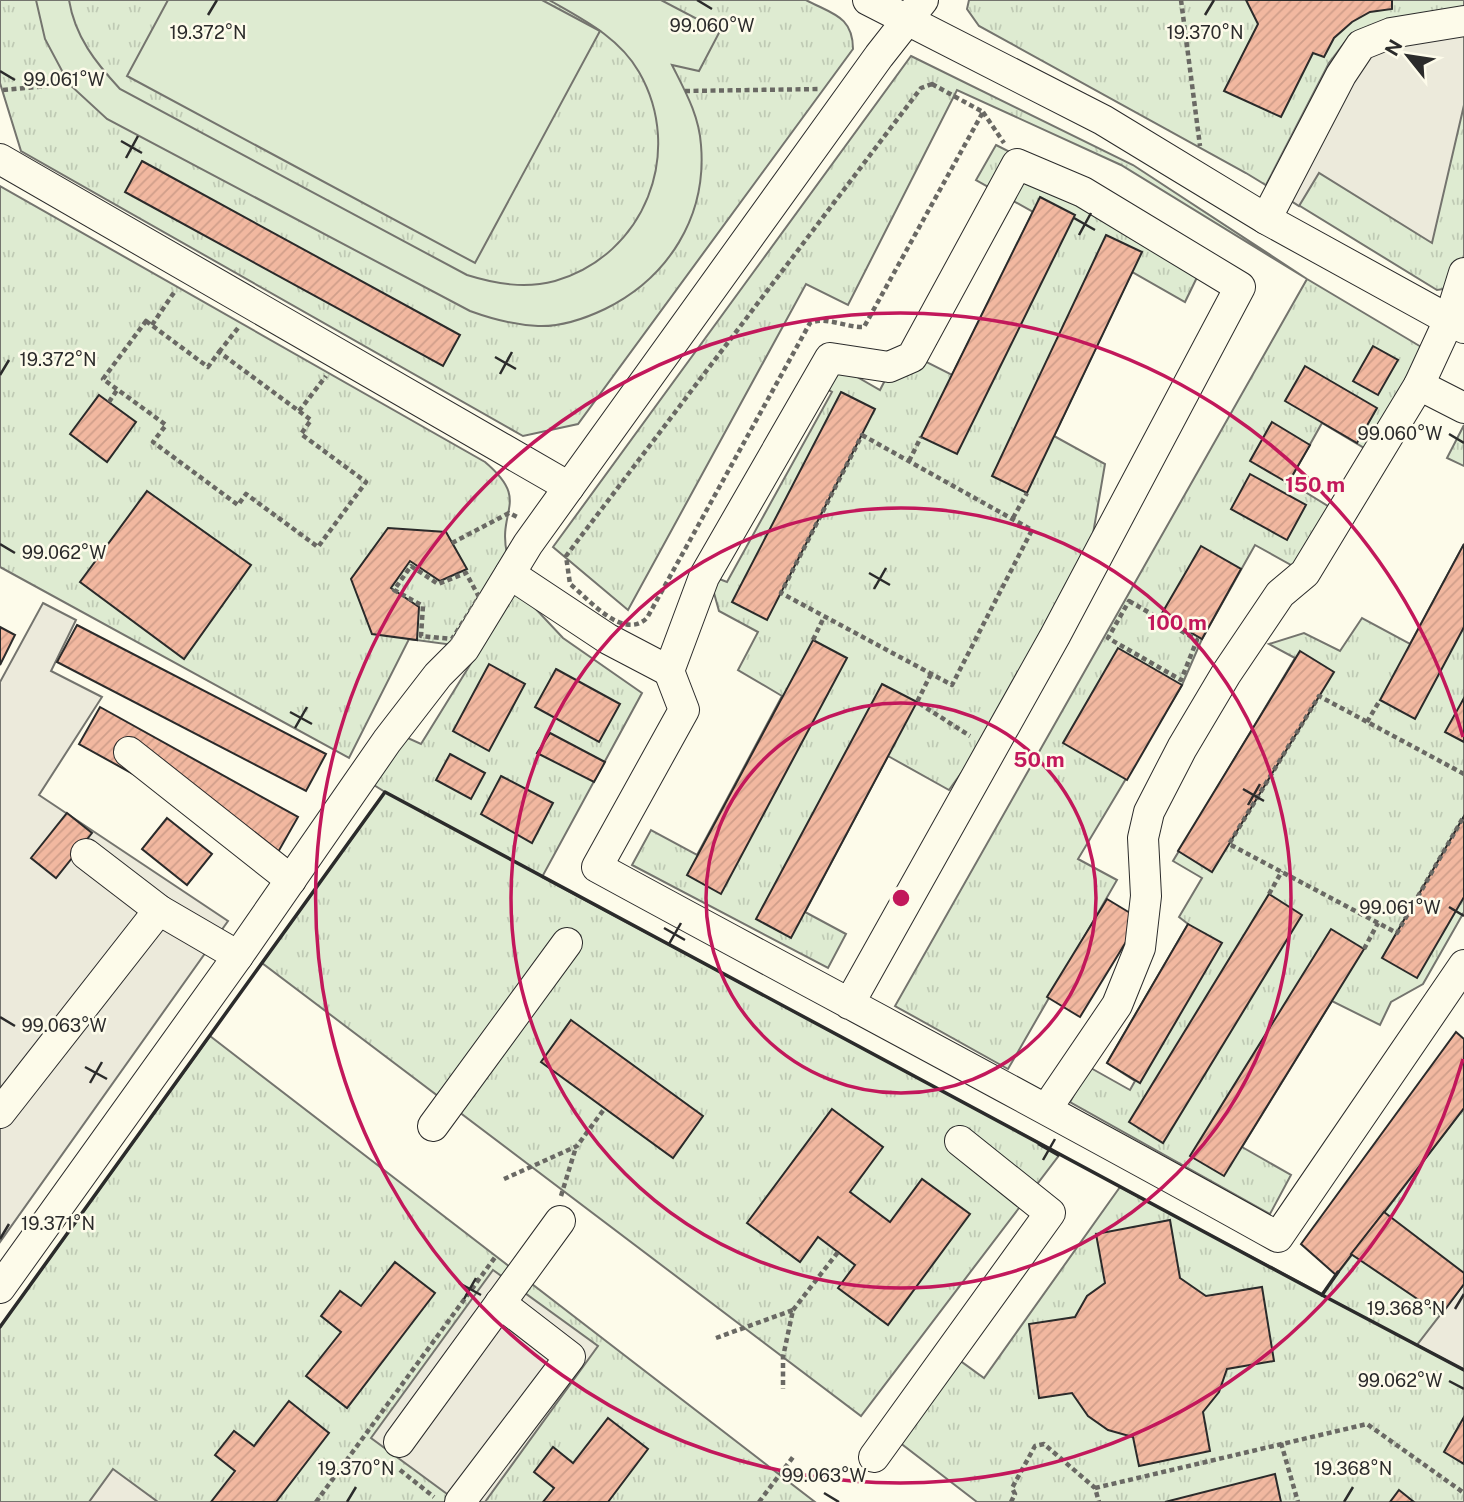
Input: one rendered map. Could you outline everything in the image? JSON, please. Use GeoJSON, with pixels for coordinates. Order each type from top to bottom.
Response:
{"type":"FeatureCollection","features":[{"type":"Feature","properties":{"kind":"lane"},"geometry":{"type":"LineString","coordinates":[[868,0],[915,11],[1266,219],[1457,323]]}},
{"type":"Feature","properties":{"kind":"lane"},"geometry":{"type":"LineString","coordinates":[[0,1288],[238,956],[387,741],[438,675],[464,649],[541,526],[915,11]]}},
{"type":"Feature","properties":{"kind":"lane"},"geometry":{"type":"LineString","coordinates":[[1266,219],[1341,75],[1361,45],[1391,33],[1464,21]]}},
{"type":"Feature","properties":{"kind":"lane"},"geometry":{"type":"LineString","coordinates":[[0,159],[569,487]]}},
{"type":"Feature","properties":{"kind":"lane"},"geometry":{"type":"LineString","coordinates":[[669,671],[704,577],[830,358],[889,367],[912,357],[1017,164],[1083,192],[1240,287],[992,750],[849,1004]]}},
{"type":"Feature","properties":{"kind":"lane"},"geometry":{"type":"LineString","coordinates":[[1047,1108],[1116,1005],[1140,948],[1146,896],[1143,838],[1149,812],[1182,748],[1226,674],[1280,594],[1305,573],[1457,323],[1464,273]]}},
{"type":"Feature","properties":{"kind":"lane"},"geometry":{"type":"LineString","coordinates":[[1419,385],[1464,408]]}},
{"type":"Feature","properties":{"kind":"lane"},"geometry":{"type":"LineString","coordinates":[[510,574],[608,639],[669,671],[684,710],[597,867],[1047,1108],[1278,1237],[1464,965]]}},
{"type":"Feature","properties":{"kind":"lane"},"geometry":{"type":"LineString","coordinates":[[130,752],[291,880]]}},
{"type":"Feature","properties":{"kind":"lane"},"geometry":{"type":"LineString","coordinates":[[86,855],[159,910],[238,956]]}},
{"type":"Feature","properties":{"kind":"lane"},"geometry":{"type":"LineString","coordinates":[[0,1113],[159,910]]}},
{"type":"Feature","properties":{"kind":"lane"},"geometry":{"type":"LineString","coordinates":[[433,1126],[568,943]]}},
{"type":"Feature","properties":{"kind":"lane"},"geometry":{"type":"LineString","coordinates":[[874,1457],[1050,1213],[960,1141]]}},
{"type":"Feature","properties":{"kind":"lane"},"geometry":{"type":"LineString","coordinates":[[399,1442],[500,1303],[560,1210]]}},
{"type":"Feature","properties":{"kind":"lane"},"geometry":{"type":"LineString","coordinates":[[460,1502],[570,1357],[500,1303]]}},
{"type":"Feature","properties":{"kind":"path"},"geometry":{"type":"LineString","coordinates":[[1181,0],[1205,182]]}},
{"type":"Feature","properties":{"kind":"path"},"geometry":{"type":"LineString","coordinates":[[983,112],[864,327],[852,328],[818,320],[810,323],[647,618],[639,626],[630,628],[618,622],[570,584],[566,556],[921,88],[932,83],[983,112],[1017,164]]}},
{"type":"Feature","properties":{"kind":"path"},"geometry":{"type":"LineString","coordinates":[[2,90],[69,84]]}},
{"type":"Feature","properties":{"kind":"path"},"geometry":{"type":"LineString","coordinates":[[685,91],[823,89],[845,104]]}},
{"type":"Feature","properties":{"kind":"path"},"geometry":{"type":"LineString","coordinates":[[152,325],[189,268]]}},
{"type":"Feature","properties":{"kind":"path"},"geometry":{"type":"LineString","coordinates":[[146,321],[208,367],[219,352],[311,420],[301,434],[366,482],[318,547],[246,494],[238,505],[153,442],[166,425],[117,390],[103,379],[146,321]]}},
{"type":"Feature","properties":{"kind":"path"},"geometry":{"type":"LineString","coordinates":[[299,411],[341,356]]}},
{"type":"Feature","properties":{"kind":"path"},"geometry":{"type":"LineString","coordinates":[[109,402],[117,390]]}},
{"type":"Feature","properties":{"kind":"path"},"geometry":{"type":"LineString","coordinates":[[862,435],[1013,517],[1032,530],[952,685],[780,593],[862,435]]}},
{"type":"Feature","properties":{"kind":"path"},"geometry":{"type":"LineString","coordinates":[[909,460],[921,437]]}},
{"type":"Feature","properties":{"kind":"path"},"geometry":{"type":"LineString","coordinates":[[1013,517],[1027,493]]}},
{"type":"Feature","properties":{"kind":"path"},"geometry":{"type":"LineString","coordinates":[[452,543],[509,513],[541,526]]}},
{"type":"Feature","properties":{"kind":"path"},"geometry":{"type":"LineString","coordinates":[[411,566],[438,584],[466,573],[479,597],[453,639],[421,636],[423,606],[394,590],[411,566]]}},
{"type":"Feature","properties":{"kind":"path"},"geometry":{"type":"LineString","coordinates":[[1129,601],[1197,640],[1181,680],[1108,638],[1117,619],[1129,601]]}},
{"type":"Feature","properties":{"kind":"path"},"geometry":{"type":"LineString","coordinates":[[813,640],[824,617]]}},
{"type":"Feature","properties":{"kind":"path"},"geometry":{"type":"LineString","coordinates":[[931,674],[917,702],[992,750]]}},
{"type":"Feature","properties":{"kind":"path"},"geometry":{"type":"LineString","coordinates":[[1464,774],[1320,696],[1229,844],[1397,933],[1464,816]]}},
{"type":"Feature","properties":{"kind":"path"},"geometry":{"type":"LineString","coordinates":[[1367,722],[1380,700]]}},
{"type":"Feature","properties":{"kind":"path"},"geometry":{"type":"LineString","coordinates":[[1269,894],[1282,872]]}},
{"type":"Feature","properties":{"kind":"path"},"geometry":{"type":"LineString","coordinates":[[1364,949],[1378,923]]}},
{"type":"Feature","properties":{"kind":"path"},"geometry":{"type":"LineString","coordinates":[[560,1210],[577,1146],[605,1108]]}},
{"type":"Feature","properties":{"kind":"path"},"geometry":{"type":"LineString","coordinates":[[504,1179],[577,1146]]}},
{"type":"Feature","properties":{"kind":"path"},"geometry":{"type":"LineString","coordinates":[[783,1389],[783,1357],[793,1310],[838,1252]]}},
{"type":"Feature","properties":{"kind":"path"},"geometry":{"type":"LineString","coordinates":[[316,1502],[496,1256]]}},
{"type":"Feature","properties":{"kind":"path"},"geometry":{"type":"LineString","coordinates":[[716,1338],[793,1310]]}},
{"type":"Feature","properties":{"kind":"path"},"geometry":{"type":"LineString","coordinates":[[1095,1488],[1367,1424],[1464,1493]]}},
{"type":"Feature","properties":{"kind":"path"},"geometry":{"type":"LineString","coordinates":[[1281,1443],[1298,1502]]}},
{"type":"Feature","properties":{"kind":"path"},"geometry":{"type":"LineString","coordinates":[[1011,1502],[1015,1494],[1012,1488],[1035,1446],[1044,1444],[1095,1488],[1099,1502]]}},
{"type":"Feature","properties":{"kind":"path"},"geometry":{"type":"LineString","coordinates":[[759,1502],[793,1457]]}},
{"type":"Feature","properties":{"kind":"green space"},"geometry":{"type":"Polygon","coordinates":[[[0,0],[806,0],[839,17],[845,23],[852,38],[853,49],[578,424],[523,436],[21,151],[0,83],[0,0]]]}},
{"type":"Feature","properties":{"kind":"green space"},"geometry":{"type":"Polygon","coordinates":[[[36,0],[69,0],[81,38],[120,89],[467,275],[522,285],[555,281],[586,268],[613,249],[633,225],[648,197],[656,166],[658,135],[652,103],[639,72],[610,39],[549,0],[661,0],[720,31],[699,71],[672,65],[694,113],[700,134],[701,171],[690,220],[665,262],[647,280],[627,296],[597,313],[572,322],[547,326],[512,323],[478,314],[107,119],[69,84],[45,39],[36,0]]]}},
{"type":"Feature","properties":{"kind":"green space"},"geometry":{"type":"Polygon","coordinates":[[[168,0],[542,0],[600,31],[475,263],[127,76],[168,0]]]}},
{"type":"Feature","properties":{"kind":"green space"},"geometry":{"type":"Polygon","coordinates":[[[969,0],[1464,0],[1464,255],[1459,278],[1450,288],[1437,290],[1246,173],[979,26],[967,9],[969,0]]]}},
{"type":"Feature","properties":{"kind":"green space"},"geometry":{"type":"Polygon","coordinates":[[[911,56],[1133,165],[1307,279],[1121,165],[957,90],[848,305],[806,284],[628,610],[553,547],[911,56]]]}},
{"type":"Feature","properties":{"kind":"green space"},"geometry":{"type":"Polygon","coordinates":[[[996,145],[1093,194],[1203,265],[1185,302],[1132,272],[1054,436],[1105,464],[1093,534],[977,751],[949,790],[888,756],[805,912],[846,934],[828,968],[632,865],[651,830],[697,855],[782,696],[738,670],[758,632],[719,611],[709,575],[727,582],[832,392],[814,382],[845,370],[880,390],[901,349],[952,375],[1033,212],[976,180],[996,145]]]}},
{"type":"Feature","properties":{"kind":"green space"},"geometry":{"type":"Polygon","coordinates":[[[0,186],[485,462],[506,486],[510,496],[505,539],[507,554],[453,645],[409,639],[349,758],[0,567],[0,186]]]}},
{"type":"Feature","properties":{"kind":"green space"},"geometry":{"type":"Polygon","coordinates":[[[1307,279],[1428,351],[1371,452],[1322,423],[1289,482],[1336,511],[1300,570],[1255,545],[1202,639],[1182,685],[1078,859],[1117,880],[1008,1069],[895,1006],[1307,279]]]}},
{"type":"Feature","properties":{"kind":"green space"},"geometry":{"type":"Polygon","coordinates":[[[1464,425],[1464,466],[1447,458],[1464,425]]]}},
{"type":"Feature","properties":{"kind":"green space"},"geometry":{"type":"Polygon","coordinates":[[[1464,544],[1464,912],[1423,984],[1391,1002],[1380,1025],[1332,1001],[1242,1147],[1291,1175],[1270,1214],[1070,1102],[1089,1067],[1130,1090],[1135,1081],[1107,1063],[1188,924],[1179,917],[1202,878],[1173,861],[1295,658],[1269,644],[1304,633],[1340,651],[1362,618],[1410,644],[1464,544]]]}},
{"type":"Feature","properties":{"kind":"green space"},"geometry":{"type":"Polygon","coordinates":[[[517,589],[563,638],[642,693],[542,877],[1060,1154],[861,1416],[262,963],[385,792],[369,782],[399,734],[421,744],[517,589]]]}},
{"type":"Feature","properties":{"kind":"green space"},"geometry":{"type":"Polygon","coordinates":[[[210,1036],[815,1502],[0,1502],[0,1327],[210,1036]]]}},
{"type":"Feature","properties":{"kind":"green space"},"geometry":{"type":"Polygon","coordinates":[[[1464,1108],[1464,1502],[977,1502],[899,1442],[959,1360],[984,1378],[1120,1187],[1322,1294],[1464,1108]]]}},
{"type":"Feature","properties":{"kind":"shaded area"},"geometry":{"type":"Polygon","coordinates":[[[1464,10],[1464,105],[1432,243],[1319,173],[1299,206],[1266,185],[1329,63],[1352,33],[1464,10]]]}},
{"type":"Feature","properties":{"kind":"shaded area"},"geometry":{"type":"Polygon","coordinates":[[[43,603],[76,620],[51,671],[102,697],[39,795],[228,921],[0,1242],[0,682],[43,603]]]}},
{"type":"Feature","properties":{"kind":"shaded area"},"geometry":{"type":"Polygon","coordinates":[[[493,1270],[598,1346],[485,1502],[458,1502],[371,1438],[493,1270]]]}},
{"type":"Feature","properties":{"kind":"shaded area"},"geometry":{"type":"Polygon","coordinates":[[[1464,1284],[1464,1370],[1417,1345],[1464,1284]]]}},
{"type":"Feature","properties":{"kind":"shaded area"},"geometry":{"type":"Polygon","coordinates":[[[113,1469],[158,1502],[89,1502],[113,1469]]]}},
{"type":"Feature","properties":{"kind":"building"},"geometry":{"type":"Polygon","coordinates":[[[1246,0],[1392,0],[1392,9],[1370,12],[1352,22],[1334,38],[1324,57],[1313,53],[1281,117],[1224,91],[1258,24],[1246,0]]]}},
{"type":"Feature","properties":{"kind":"building"},"geometry":{"type":"Polygon","coordinates":[[[142,161],[460,335],[443,366],[125,192],[142,161]]]}},
{"type":"Feature","properties":{"kind":"building"},"geometry":{"type":"Polygon","coordinates":[[[1040,197],[1075,215],[957,454],[921,437],[1040,197]]]}},
{"type":"Feature","properties":{"kind":"building"},"geometry":{"type":"Polygon","coordinates":[[[1106,235],[1142,252],[1027,493],[992,476],[1106,235]]]}},
{"type":"Feature","properties":{"kind":"building"},"geometry":{"type":"Polygon","coordinates":[[[1373,346],[1398,360],[1378,395],[1353,381],[1373,346]]]}},
{"type":"Feature","properties":{"kind":"building"},"geometry":{"type":"Polygon","coordinates":[[[1305,366],[1377,408],[1357,443],[1285,401],[1305,366]]]}},
{"type":"Feature","properties":{"kind":"building"},"geometry":{"type":"Polygon","coordinates":[[[841,392],[875,409],[767,620],[732,602],[841,392]]]}},
{"type":"Feature","properties":{"kind":"building"},"geometry":{"type":"Polygon","coordinates":[[[99,395],[136,422],[107,462],[70,434],[99,395]]]}},
{"type":"Feature","properties":{"kind":"building"},"geometry":{"type":"Polygon","coordinates":[[[1272,422],[1310,445],[1288,483],[1250,461],[1272,422]]]}},
{"type":"Feature","properties":{"kind":"building"},"geometry":{"type":"Polygon","coordinates":[[[1250,474],[1306,505],[1287,540],[1231,509],[1250,474]]]}},
{"type":"Feature","properties":{"kind":"building"},"geometry":{"type":"Polygon","coordinates":[[[147,491],[251,565],[184,659],[80,582],[147,491]]]}},
{"type":"Feature","properties":{"kind":"building"},"geometry":{"type":"Polygon","coordinates":[[[388,528],[446,532],[467,569],[440,581],[410,561],[391,588],[419,607],[417,640],[372,634],[351,579],[388,528]]]}},
{"type":"Feature","properties":{"kind":"building"},"geometry":{"type":"Polygon","coordinates":[[[1464,544],[1464,627],[1415,719],[1380,700],[1464,544]]]}},
{"type":"Feature","properties":{"kind":"building"},"geometry":{"type":"Polygon","coordinates":[[[1201,546],[1241,569],[1202,639],[1161,615],[1201,546]]]}},
{"type":"Feature","properties":{"kind":"building"},"geometry":{"type":"Polygon","coordinates":[[[77,625],[326,754],[306,791],[57,662],[77,625]]]}},
{"type":"Feature","properties":{"kind":"building"},"geometry":{"type":"Polygon","coordinates":[[[0,627],[15,635],[0,665],[0,627]]]}},
{"type":"Feature","properties":{"kind":"building"},"geometry":{"type":"Polygon","coordinates":[[[813,640],[847,658],[721,894],[687,875],[813,640]]]}},
{"type":"Feature","properties":{"kind":"building"},"geometry":{"type":"Polygon","coordinates":[[[1118,648],[1182,685],[1127,780],[1063,743],[1118,648]]]}},
{"type":"Feature","properties":{"kind":"building"},"geometry":{"type":"Polygon","coordinates":[[[1300,651],[1334,672],[1212,872],[1178,851],[1300,651]]]}},
{"type":"Feature","properties":{"kind":"building"},"geometry":{"type":"Polygon","coordinates":[[[489,664],[525,684],[489,751],[453,731],[489,664]]]}},
{"type":"Feature","properties":{"kind":"building"},"geometry":{"type":"Polygon","coordinates":[[[556,669],[620,704],[599,742],[535,707],[556,669]]]}},
{"type":"Feature","properties":{"kind":"building"},"geometry":{"type":"Polygon","coordinates":[[[882,684],[917,702],[791,938],[756,919],[882,684]]]}},
{"type":"Feature","properties":{"kind":"building"},"geometry":{"type":"Polygon","coordinates":[[[1464,698],[1464,742],[1445,732],[1464,698]]]}},
{"type":"Feature","properties":{"kind":"building"},"geometry":{"type":"Polygon","coordinates":[[[100,707],[298,817],[277,854],[79,744],[100,707]]]}},
{"type":"Feature","properties":{"kind":"building"},"geometry":{"type":"Polygon","coordinates":[[[550,733],[605,762],[594,782],[537,753],[550,733]]]}},
{"type":"Feature","properties":{"kind":"building"},"geometry":{"type":"Polygon","coordinates":[[[450,754],[485,773],[471,799],[436,780],[450,754]]]}},
{"type":"Feature","properties":{"kind":"building"},"geometry":{"type":"Polygon","coordinates":[[[501,776],[553,803],[532,843],[481,814],[501,776]]]}},
{"type":"Feature","properties":{"kind":"building"},"geometry":{"type":"Polygon","coordinates":[[[67,813],[92,833],[56,878],[31,858],[67,813]]]}},
{"type":"Feature","properties":{"kind":"building"},"geometry":{"type":"Polygon","coordinates":[[[1464,816],[1464,897],[1417,978],[1382,958],[1464,816]]]}},
{"type":"Feature","properties":{"kind":"building"},"geometry":{"type":"Polygon","coordinates":[[[167,818],[212,854],[187,885],[142,849],[167,818]]]}},
{"type":"Feature","properties":{"kind":"building"},"geometry":{"type":"Polygon","coordinates":[[[1269,894],[1302,915],[1163,1143],[1129,1122],[1269,894]]]}},
{"type":"Feature","properties":{"kind":"building"},"geometry":{"type":"Polygon","coordinates":[[[1107,899],[1140,919],[1080,1017],[1047,997],[1107,899]]]}},
{"type":"Feature","properties":{"kind":"building"},"geometry":{"type":"Polygon","coordinates":[[[1188,924],[1222,943],[1140,1083],[1107,1063],[1188,924]]]}},
{"type":"Feature","properties":{"kind":"building"},"geometry":{"type":"Polygon","coordinates":[[[1331,929],[1364,949],[1224,1176],[1190,1156],[1331,929]]]}},
{"type":"Feature","properties":{"kind":"building"},"geometry":{"type":"Polygon","coordinates":[[[571,1020],[703,1116],[673,1158],[541,1062],[571,1020]]]}},
{"type":"Feature","properties":{"kind":"building"},"geometry":{"type":"Polygon","coordinates":[[[1456,1032],[1464,1039],[1464,1108],[1336,1275],[1301,1244],[1456,1032]]]}},
{"type":"Feature","properties":{"kind":"building"},"geometry":{"type":"Polygon","coordinates":[[[832,1109],[883,1147],[850,1192],[890,1222],[922,1179],[970,1214],[888,1325],[838,1288],[855,1265],[818,1237],[800,1262],[747,1223],[832,1109]]]}},
{"type":"Feature","properties":{"kind":"building"},"geometry":{"type":"Polygon","coordinates":[[[1384,1212],[1464,1273],[1464,1284],[1441,1315],[1351,1254],[1384,1212]]]}},
{"type":"Feature","properties":{"kind":"building"},"geometry":{"type":"Polygon","coordinates":[[[1170,1220],[1180,1278],[1206,1296],[1262,1287],[1274,1361],[1227,1369],[1219,1392],[1203,1412],[1210,1451],[1139,1466],[1133,1437],[1108,1430],[1088,1416],[1072,1393],[1039,1398],[1029,1324],[1075,1317],[1087,1296],[1105,1283],[1096,1234],[1170,1220]]]}},
{"type":"Feature","properties":{"kind":"building"},"geometry":{"type":"Polygon","coordinates":[[[395,1262],[435,1293],[347,1408],[306,1376],[341,1332],[321,1316],[340,1291],[361,1306],[395,1262]]]}},
{"type":"Feature","properties":{"kind":"building"},"geometry":{"type":"Polygon","coordinates":[[[289,1401],[329,1433],[276,1502],[211,1502],[235,1471],[215,1455],[234,1431],[254,1446],[289,1401]]]}},
{"type":"Feature","properties":{"kind":"building"},"geometry":{"type":"Polygon","coordinates":[[[1464,1417],[1464,1464],[1444,1452],[1464,1417]]]}},
{"type":"Feature","properties":{"kind":"building"},"geometry":{"type":"Polygon","coordinates":[[[608,1418],[648,1449],[608,1502],[543,1502],[554,1488],[534,1472],[553,1447],[573,1463],[608,1418]]]}},
{"type":"Feature","properties":{"kind":"building"},"geometry":{"type":"Polygon","coordinates":[[[1275,1474],[1281,1502],[1165,1502],[1275,1474]]]}},
{"type":"Feature","properties":{"kind":"building"},"geometry":{"type":"Polygon","coordinates":[[[1399,1490],[1414,1502],[1390,1502],[1399,1490]]]}},
{"type":"Feature","properties":{"kind":"wall"},"geometry":{"type":"LineString","coordinates":[[0,1327],[385,792],[1322,1295],[1338,1272]]}},
{"type":"Feature","properties":{"kind":"wall"},"geometry":{"type":"LineString","coordinates":[[1322,1295],[1464,1370]]}}]}
